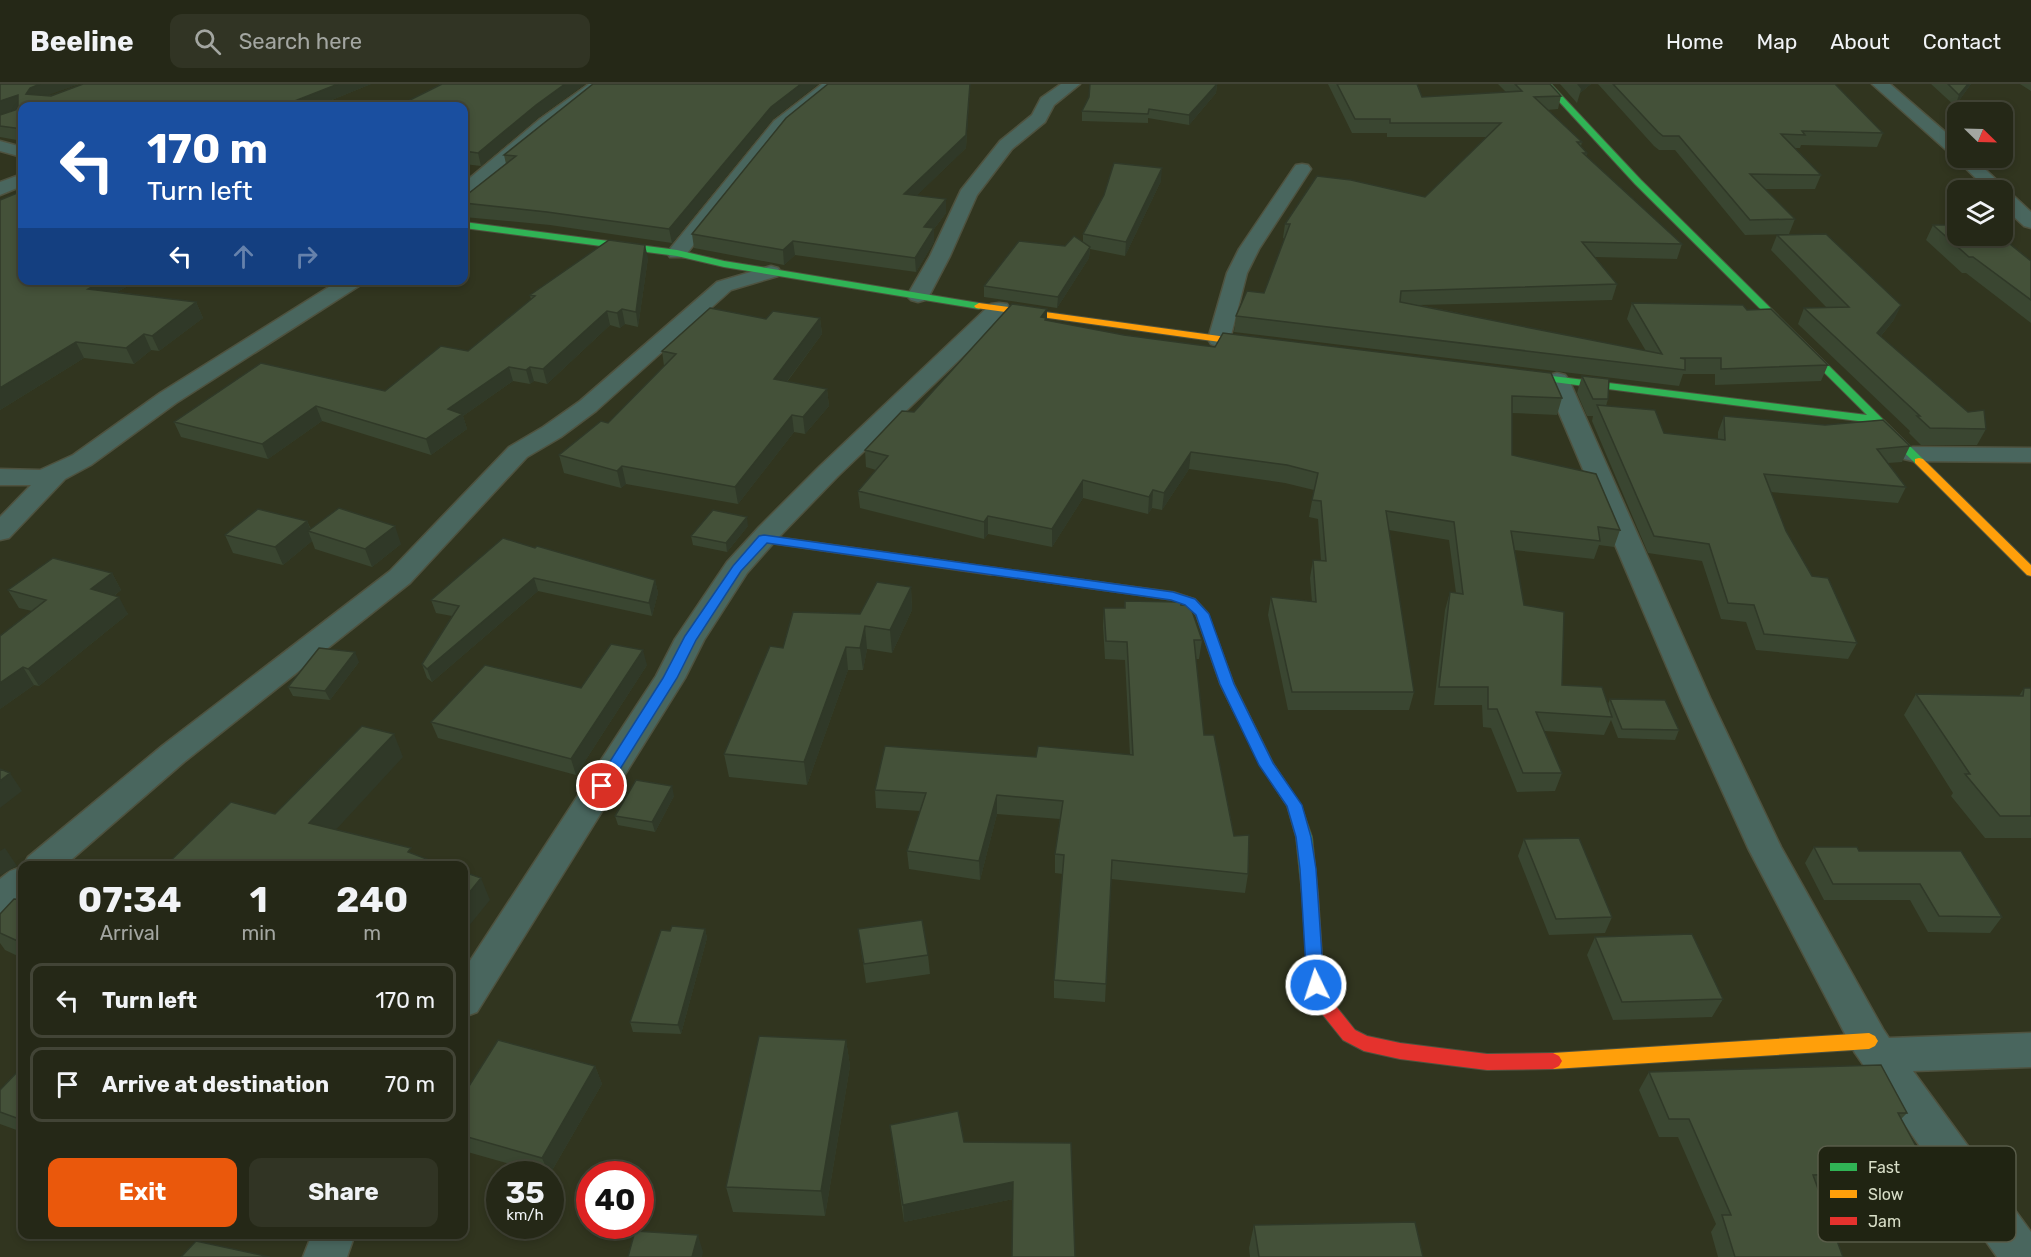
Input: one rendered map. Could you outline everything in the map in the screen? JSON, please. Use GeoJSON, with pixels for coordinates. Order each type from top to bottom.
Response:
{"type":"FeatureCollection","features":[{"type":"Feature","properties":{"kind":"street"},"geometry":{"type":"LineString","coordinates":[[468,189],[546,123],[599,84]]}},
{"type":"Feature","properties":{"kind":"street"},"geometry":{"type":"LineString","coordinates":[[677,253],[780,125],[832,84]]}},
{"type":"Feature","properties":{"kind":"street"},"geometry":{"type":"LineString","coordinates":[[918,296],[969,194],[991,163],[1006,145],[1039,118],[1047,102],[1072,84]]}},
{"type":"Feature","properties":{"kind":"street"},"geometry":{"type":"LineString","coordinates":[[1547,84],[1638,182],[2031,572]]}},
{"type":"Feature","properties":{"kind":"street"},"geometry":{"type":"LineString","coordinates":[[1880,84],[1947,143]]}},
{"type":"Feature","properties":{"kind":"street"},"geometry":{"type":"LineString","coordinates":[[0,146],[18,151]]}},
{"type":"Feature","properties":{"kind":"street"},"geometry":{"type":"LineString","coordinates":[[1974,168],[1987,180]]}},
{"type":"Feature","properties":{"kind":"street"},"geometry":{"type":"LineString","coordinates":[[1219,339],[1237,273],[1249,249],[1302,169]]}},
{"type":"Feature","properties":{"kind":"street"},"geometry":{"type":"LineString","coordinates":[[0,189],[18,182]]}},
{"type":"Feature","properties":{"kind":"street"},"geometry":{"type":"LineString","coordinates":[[2013,205],[2031,222]]}},
{"type":"Feature","properties":{"kind":"street"},"geometry":{"type":"LineString","coordinates":[[468,226],[677,253],[724,275],[771,272],[999,309],[1277,346]]}},
{"type":"Feature","properties":{"kind":"street"},"geometry":{"type":"LineString","coordinates":[[46,861],[173,754],[400,577],[518,452],[552,432],[596,399],[724,275]]}},
{"type":"Feature","properties":{"kind":"street"},"geometry":{"type":"LineString","coordinates":[[0,477],[41,478],[56,474],[89,455],[168,398],[347,285]]}},
{"type":"Feature","properties":{"kind":"street"},"geometry":{"type":"LineString","coordinates":[[468,995],[670,678],[690,639],[737,568],[829,471],[999,309]]}},
{"type":"Feature","properties":{"kind":"street"},"geometry":{"type":"LineString","coordinates":[[1499,373],[1878,420]]}},
{"type":"Feature","properties":{"kind":"street"},"geometry":{"type":"LineString","coordinates":[[1557,380],[1677,656],[1766,848],[1874,1048],[1946,1146]]}},
{"type":"Feature","properties":{"kind":"street"},"geometry":{"type":"LineString","coordinates":[[1913,454],[2031,455]]}},
{"type":"Feature","properties":{"kind":"street"},"geometry":{"type":"LineString","coordinates":[[0,532],[56,474]]}},
{"type":"Feature","properties":{"kind":"street"},"geometry":{"type":"LineString","coordinates":[[764,538],[1173,596],[1190,602],[1202,614],[1227,684],[1267,765],[1294,805],[1304,837],[1308,869],[1316,985],[1334,1018],[1348,1035],[1364,1043],[1400,1051],[1487,1062],[1567,1061],[1874,1048],[2031,1050]]}},
{"type":"Feature","properties":{"kind":"street"},"geometry":{"type":"LineString","coordinates":[[0,900],[18,884]]}},
{"type":"Feature","properties":{"kind":"street"},"geometry":{"type":"LineString","coordinates":[[325,1257],[332,1239]]}},
{"type":"Feature","properties":{"kind":"street"},"geometry":{"type":"LineString","coordinates":[[2013,1242],[2023,1257]]}},
{"type":"Feature","properties":{"kind":"building"},"geometry":{"type":"Polygon","coordinates":[[[0,84],[40,84],[30,88],[26,94],[51,96],[83,84],[338,84],[292,102],[18,102],[18,95],[0,101],[0,84]]]}},
{"type":"Feature","properties":{"kind":"building"},"geometry":{"type":"Polygon","coordinates":[[[442,84],[565,84],[478,153],[468,152],[468,102],[406,102],[442,84]]]}},
{"type":"Feature","properties":{"kind":"building"},"geometry":{"type":"Polygon","coordinates":[[[593,84],[801,84],[771,107],[669,229],[468,203],[468,194],[516,156],[504,155],[593,84]]]}},
{"type":"Feature","properties":{"kind":"building"},"geometry":{"type":"Polygon","coordinates":[[[828,84],[970,84],[966,135],[904,194],[946,199],[924,227],[934,228],[915,258],[793,241],[783,250],[692,234],[786,118],[828,84]]]}},
{"type":"Feature","properties":{"kind":"building"},"geometry":{"type":"Polygon","coordinates":[[[1090,84],[1217,84],[1189,115],[1149,109],[1148,114],[1082,111],[1089,97],[1090,84]]]}},
{"type":"Feature","properties":{"kind":"building"},"geometry":{"type":"Polygon","coordinates":[[[1337,84],[1417,84],[1422,97],[1522,91],[1515,84],[1550,84],[1561,96],[1534,97],[1582,142],[1577,142],[1587,153],[1583,153],[1682,244],[1582,242],[1617,284],[1401,291],[1400,302],[1662,354],[1632,303],[1743,305],[1747,310],[1771,309],[1828,365],[1721,369],[1721,358],[1680,358],[1685,359],[1685,370],[1236,316],[1247,291],[1264,293],[1290,224],[1285,224],[1317,176],[1351,180],[1425,197],[1501,123],[1390,123],[1390,119],[1355,119],[1337,84]]]}},
{"type":"Feature","properties":{"kind":"building"},"geometry":{"type":"Polygon","coordinates":[[[1613,84],[1835,84],[1883,133],[1802,131],[1805,135],[1781,134],[1821,175],[1750,174],[1795,219],[1750,220],[1679,136],[1663,136],[1613,84]]]}},
{"type":"Feature","properties":{"kind":"building"},"geometry":{"type":"Polygon","coordinates":[[[1948,84],[1968,84],[1959,95],[1948,84]]]}},
{"type":"Feature","properties":{"kind":"building"},"geometry":{"type":"Polygon","coordinates":[[[18,109],[18,128],[0,126],[0,115],[18,109]]]}},
{"type":"Feature","properties":{"kind":"building"},"geometry":{"type":"Polygon","coordinates":[[[1114,163],[1162,168],[1126,242],[1083,234],[1104,195],[1114,163]]]}},
{"type":"Feature","properties":{"kind":"building"},"geometry":{"type":"Polygon","coordinates":[[[18,193],[18,285],[95,285],[88,289],[196,302],[152,336],[144,334],[126,348],[76,342],[0,388],[0,200],[18,193]]]}},
{"type":"Feature","properties":{"kind":"building"},"geometry":{"type":"Polygon","coordinates":[[[1933,225],[1947,225],[1947,237],[1933,225]]]}},
{"type":"Feature","properties":{"kind":"building"},"geometry":{"type":"Polygon","coordinates":[[[1826,234],[1901,305],[1877,333],[1968,412],[1984,410],[1986,429],[1930,428],[1804,308],[1849,307],[1777,235],[1826,234]]]}},
{"type":"Feature","properties":{"kind":"building"},"geometry":{"type":"Polygon","coordinates":[[[1074,236],[1090,247],[1058,297],[984,286],[1019,241],[1065,246],[1074,236]]]}},
{"type":"Feature","properties":{"kind":"building"},"geometry":{"type":"Polygon","coordinates":[[[609,240],[645,245],[636,312],[622,309],[617,313],[607,311],[543,369],[530,367],[526,370],[509,367],[448,409],[462,414],[426,439],[316,406],[262,444],[174,422],[261,363],[385,391],[441,346],[468,351],[535,296],[530,295],[609,240]]]}},
{"type":"Feature","properties":{"kind":"building"},"geometry":{"type":"Polygon","coordinates":[[[1957,246],[2012,246],[2031,261],[2031,300],[1973,257],[1969,257],[1957,246]]]}},
{"type":"Feature","properties":{"kind":"building"},"geometry":{"type":"Polygon","coordinates":[[[1012,304],[1047,309],[1041,317],[1046,318],[1045,320],[1124,335],[1199,345],[1215,347],[1223,333],[1551,373],[1562,398],[1512,396],[1512,455],[1596,474],[1620,530],[1598,527],[1600,541],[1511,531],[1524,605],[1564,612],[1562,685],[1602,687],[1612,717],[1536,712],[1562,773],[1523,773],[1497,709],[1488,709],[1488,687],[1439,687],[1450,592],[1463,594],[1454,522],[1386,511],[1414,692],[1292,692],[1271,597],[1316,602],[1313,560],[1326,561],[1321,501],[1312,500],[1318,473],[1287,465],[1191,452],[1164,493],[1153,490],[1149,497],[1083,480],[1052,529],[988,516],[984,522],[858,491],[888,456],[865,450],[902,411],[914,412],[1012,304]]]}},
{"type":"Feature","properties":{"kind":"building"},"geometry":{"type":"Polygon","coordinates":[[[710,308],[766,319],[773,311],[820,318],[774,379],[827,389],[803,417],[792,415],[735,487],[622,466],[617,471],[559,455],[601,421],[608,423],[676,354],[662,351],[710,308]]]}},
{"type":"Feature","properties":{"kind":"building"},"geometry":{"type":"Polygon","coordinates":[[[1582,376],[1609,379],[1608,399],[1593,399],[1582,376]]]}},
{"type":"Feature","properties":{"kind":"building"},"geometry":{"type":"Polygon","coordinates":[[[1597,405],[1655,410],[1664,433],[1725,440],[1724,416],[1825,425],[1883,420],[1910,446],[1877,449],[1906,487],[1764,474],[1786,531],[1812,576],[1828,578],[1857,643],[1764,634],[1754,605],[1728,603],[1709,544],[1654,536],[1597,405]]]}},
{"type":"Feature","properties":{"kind":"building"},"geometry":{"type":"Polygon","coordinates":[[[339,508],[395,526],[365,549],[308,531],[339,508]]]}},
{"type":"Feature","properties":{"kind":"building"},"geometry":{"type":"Polygon","coordinates":[[[258,509],[307,521],[275,547],[225,535],[258,509]]]}},
{"type":"Feature","properties":{"kind":"building"},"geometry":{"type":"Polygon","coordinates":[[[713,510],[747,517],[726,543],[691,536],[713,510]]]}},
{"type":"Feature","properties":{"kind":"building"},"geometry":{"type":"Polygon","coordinates":[[[503,538],[655,580],[649,603],[534,578],[427,669],[422,664],[459,606],[431,600],[503,538]]]}},
{"type":"Feature","properties":{"kind":"building"},"geometry":{"type":"Polygon","coordinates":[[[53,558],[112,573],[91,589],[119,597],[28,669],[23,667],[0,683],[0,636],[46,600],[8,590],[53,558]]]}},
{"type":"Feature","properties":{"kind":"building"},"geometry":{"type":"Polygon","coordinates":[[[877,582],[911,587],[890,630],[865,626],[860,648],[846,647],[804,762],[724,754],[770,646],[783,648],[793,612],[860,614],[877,582]]]}},
{"type":"Feature","properties":{"kind":"building"},"geometry":{"type":"Polygon","coordinates":[[[1125,601],[1181,602],[1181,605],[1190,605],[1202,640],[1194,640],[1204,735],[1214,735],[1234,836],[1249,835],[1248,874],[1112,860],[1106,984],[1054,980],[1064,855],[1055,854],[1063,801],[997,795],[979,861],[907,851],[926,793],[875,790],[885,746],[1036,757],[1038,746],[1133,755],[1127,642],[1106,641],[1104,608],[1125,608],[1125,601]]]}},
{"type":"Feature","properties":{"kind":"building"},"geometry":{"type":"Polygon","coordinates":[[[611,644],[643,650],[571,759],[431,722],[485,665],[581,688],[611,644]]]}},
{"type":"Feature","properties":{"kind":"building"},"geometry":{"type":"Polygon","coordinates":[[[319,648],[355,652],[325,691],[288,687],[319,648]]]}},
{"type":"Feature","properties":{"kind":"building"},"geometry":{"type":"Polygon","coordinates":[[[2024,688],[2031,688],[2031,816],[2000,816],[1965,774],[1970,774],[1916,694],[2023,696],[2024,688]]]}},
{"type":"Feature","properties":{"kind":"building"},"geometry":{"type":"Polygon","coordinates":[[[1610,699],[1665,700],[1679,730],[1622,729],[1610,699]]]}},
{"type":"Feature","properties":{"kind":"building"},"geometry":{"type":"Polygon","coordinates":[[[362,726],[394,734],[309,823],[411,848],[408,852],[432,861],[170,861],[231,802],[275,814],[362,726]]]}},
{"type":"Feature","properties":{"kind":"building"},"geometry":{"type":"Polygon","coordinates":[[[0,769],[10,773],[0,781],[0,769]]]}},
{"type":"Feature","properties":{"kind":"building"},"geometry":{"type":"Polygon","coordinates":[[[636,780],[672,786],[652,822],[615,816],[636,780]]]}},
{"type":"Feature","properties":{"kind":"building"},"geometry":{"type":"Polygon","coordinates":[[[1579,838],[1612,917],[1556,919],[1524,839],[1579,838]]]}},
{"type":"Feature","properties":{"kind":"building"},"geometry":{"type":"Polygon","coordinates":[[[1814,847],[1857,847],[1859,851],[1961,851],[2002,917],[1939,916],[1920,884],[1833,884],[1814,847]]]}},
{"type":"Feature","properties":{"kind":"building"},"geometry":{"type":"Polygon","coordinates":[[[468,873],[481,878],[468,894],[468,873]]]}},
{"type":"Feature","properties":{"kind":"building"},"geometry":{"type":"Polygon","coordinates":[[[14,899],[18,900],[18,941],[0,933],[0,914],[14,899]]]}},
{"type":"Feature","properties":{"kind":"building"},"geometry":{"type":"Polygon","coordinates":[[[922,920],[928,955],[864,964],[858,929],[922,920]]]}},
{"type":"Feature","properties":{"kind":"building"},"geometry":{"type":"Polygon","coordinates":[[[672,926],[705,929],[678,1025],[630,1022],[661,930],[670,931],[672,926]]]}},
{"type":"Feature","properties":{"kind":"building"},"geometry":{"type":"Polygon","coordinates":[[[1692,934],[1723,999],[1622,1002],[1595,937],[1692,934]]]}},
{"type":"Feature","properties":{"kind":"building"},"geometry":{"type":"Polygon","coordinates":[[[759,1036],[846,1040],[821,1191],[726,1187],[759,1036]]]}},
{"type":"Feature","properties":{"kind":"building"},"geometry":{"type":"Polygon","coordinates":[[[498,1040],[595,1066],[542,1158],[468,1137],[468,1088],[498,1040]]]}},
{"type":"Feature","properties":{"kind":"building"},"geometry":{"type":"Polygon","coordinates":[[[1881,1065],[1907,1113],[1898,1113],[1916,1146],[1818,1146],[1818,1175],[1813,1175],[1818,1189],[1818,1242],[1838,1242],[1843,1257],[1735,1257],[1722,1215],[1731,1215],[1689,1119],[1669,1119],[1649,1072],[1881,1065]]]}},
{"type":"Feature","properties":{"kind":"building"},"geometry":{"type":"Polygon","coordinates":[[[18,1071],[18,1119],[0,1112],[0,1090],[18,1071]]]}},
{"type":"Feature","properties":{"kind":"building"},"geometry":{"type":"Polygon","coordinates":[[[958,1111],[964,1142],[1071,1143],[1075,1257],[1012,1257],[1013,1182],[903,1205],[890,1125],[958,1111]]]}},
{"type":"Feature","properties":{"kind":"building"},"geometry":{"type":"Polygon","coordinates":[[[1415,1222],[1423,1257],[1259,1257],[1254,1225],[1415,1222]]]}},
{"type":"Feature","properties":{"kind":"building"},"geometry":{"type":"Polygon","coordinates":[[[654,1232],[698,1235],[692,1257],[628,1257],[633,1239],[654,1239],[654,1232]]]}},
{"type":"Feature","properties":{"kind":"building"},"geometry":{"type":"Polygon","coordinates":[[[196,1241],[270,1257],[181,1257],[196,1241]]]}},
{"type":"Feature","properties":{"kind":"traffic: fast"},"geometry":{"type":"LineString","coordinates":[[1547,84],[1638,182],[1919,461]]}},
{"type":"Feature","properties":{"kind":"traffic: fast"},"geometry":{"type":"LineString","coordinates":[[468,226],[677,253],[724,264],[979,306]]}},
{"type":"Feature","properties":{"kind":"traffic: fast"},"geometry":{"type":"LineString","coordinates":[[1511,374],[1878,420]]}},
{"type":"Feature","properties":{"kind":"traffic: fast"},"geometry":{"type":"LineString","coordinates":[[991,571],[1174,596],[1190,602],[1202,613],[1227,684],[1267,765],[1294,805],[1304,837],[1310,894]]}},
{"type":"Feature","properties":{"kind":"traffic: slow"},"geometry":{"type":"LineString","coordinates":[[979,306],[1263,345]]}},
{"type":"Feature","properties":{"kind":"traffic: slow"},"geometry":{"type":"LineString","coordinates":[[1919,461],[2031,572]]}},
{"type":"Feature","properties":{"kind":"traffic: slow"},"geometry":{"type":"LineString","coordinates":[[1553,1061],[1869,1041]]}},
{"type":"Feature","properties":{"kind":"traffic: jam"},"geometry":{"type":"LineString","coordinates":[[764,539],[991,571]]}},
{"type":"Feature","properties":{"kind":"traffic: jam"},"geometry":{"type":"LineString","coordinates":[[1310,894],[1316,985],[1325,1005],[1349,1035],[1364,1043],[1400,1051],[1487,1062],[1553,1061]]}},
{"type":"Feature","properties":{"kind":"route"},"geometry":{"type":"LineString","coordinates":[[602,786],[670,678],[690,639],[737,568],[764,538],[1173,596],[1190,602],[1202,614],[1227,684],[1267,765],[1294,805],[1304,837],[1308,869],[1316,985]]}}]}
